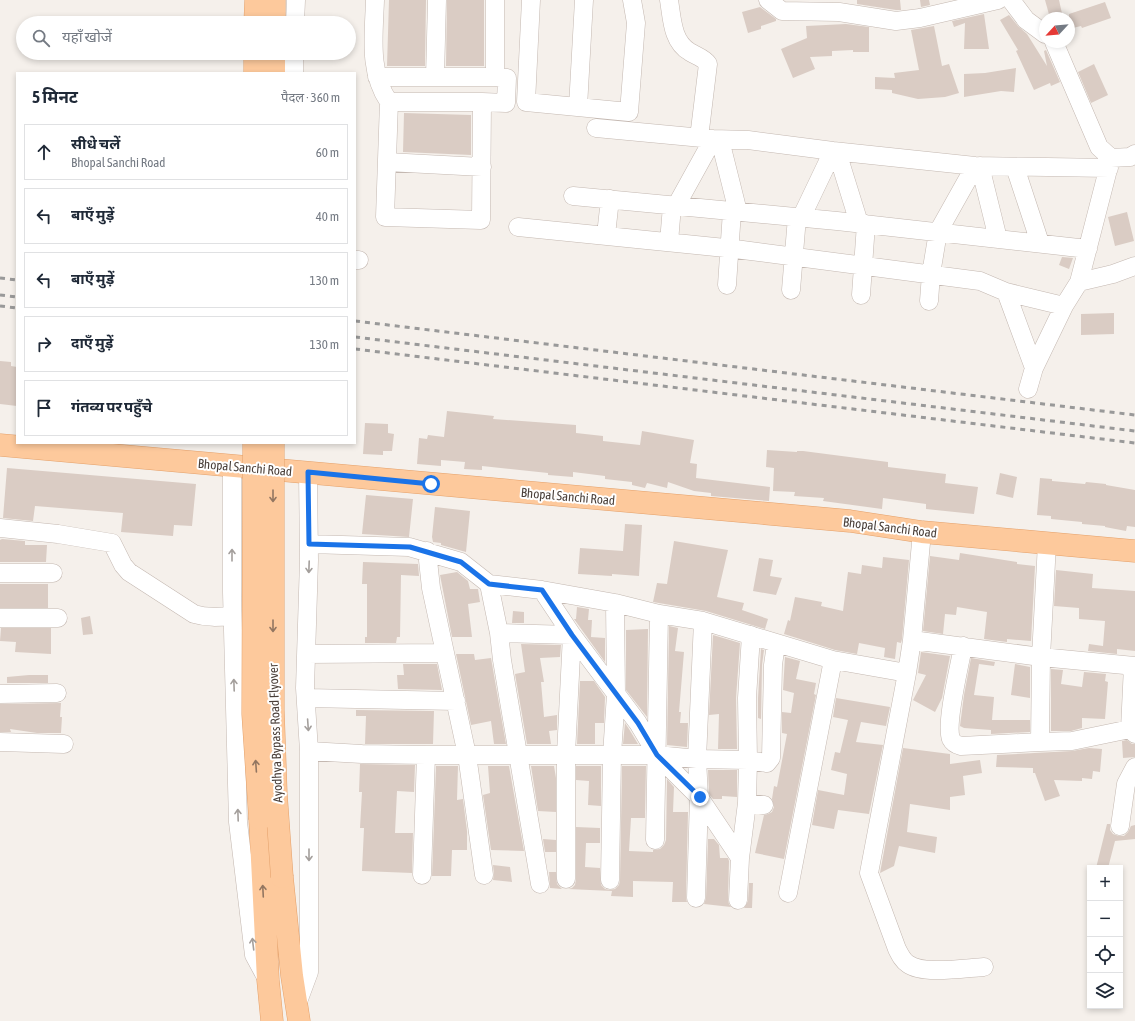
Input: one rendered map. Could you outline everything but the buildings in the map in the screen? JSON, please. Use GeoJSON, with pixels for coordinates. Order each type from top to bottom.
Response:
{"type":"FeatureCollection","features":[{"type":"Feature","properties":{"kind":"main road"},"geometry":{"type":"LineString","coordinates":[[255,16],[256,0]]}},
{"type":"Feature","properties":{"kind":"main road"},"geometry":{"type":"LineString","coordinates":[[274,0],[274,16]]}},
{"type":"Feature","properties":{"kind":"main road"},"geometry":{"type":"LineString","coordinates":[[255,60],[255,72]]}},
{"type":"Feature","properties":{"kind":"main road"},"geometry":{"type":"LineString","coordinates":[[274,60],[274,72]]}},
{"type":"Feature","properties":{"kind":"main road","name":"Ayodhya Bypass Road Flyover"},"geometry":{"type":"LineString","coordinates":[[254,444],[253,714],[268,980],[272,1021]]}},
{"type":"Feature","properties":{"kind":"main road","name":"Ayodhya Bypass Road Flyover"},"geometry":{"type":"LineString","coordinates":[[273,444],[273,710],[276,794],[282,877],[297,1014]]}},
{"type":"Feature","properties":{"kind":"main road","name":"Bhopal Sanchi Road"},"geometry":{"type":"LineString","coordinates":[[0,445],[850,521],[922,532],[1135,551]]}},
{"type":"Feature","properties":{"kind":"street"},"geometry":{"type":"LineString","coordinates":[[295,16],[296,0]]}},
{"type":"Feature","properties":{"kind":"street"},"geometry":{"type":"LineString","coordinates":[[375,0],[374,62],[383,94],[389,102],[386,217],[481,220],[482,102]]}},
{"type":"Feature","properties":{"kind":"street"},"geometry":{"type":"LineString","coordinates":[[435,77],[437,0]]}},
{"type":"Feature","properties":{"kind":"street"},"geometry":{"type":"LineString","coordinates":[[494,0],[495,77]]}},
{"type":"Feature","properties":{"kind":"street"},"geometry":{"type":"LineString","coordinates":[[531,0],[526,102],[628,112],[636,23],[632,0]]}},
{"type":"Feature","properties":{"kind":"street"},"geometry":{"type":"LineString","coordinates":[[578,107],[584,0]]}},
{"type":"Feature","properties":{"kind":"street"},"geometry":{"type":"LineString","coordinates":[[670,0],[674,26],[681,44],[690,52],[704,59],[708,64],[710,139],[735,212],[728,248],[727,285]]}},
{"type":"Feature","properties":{"kind":"street"},"geometry":{"type":"LineString","coordinates":[[768,0],[782,11],[839,12],[896,21],[920,18],[998,0]]}},
{"type":"Feature","properties":{"kind":"street"},"geometry":{"type":"LineString","coordinates":[[1011,0],[1026,20],[1039,30]]}},
{"type":"Feature","properties":{"kind":"street"},"geometry":{"type":"LineString","coordinates":[[1057,48],[1099,148],[1110,163]]}},
{"type":"Feature","properties":{"kind":"street"},"geometry":{"type":"LineString","coordinates":[[294,60],[294,72]]}},
{"type":"Feature","properties":{"kind":"street"},"geometry":{"type":"LineString","coordinates":[[377,77],[507,78],[506,102],[389,102]]}},
{"type":"Feature","properties":{"kind":"street"},"geometry":{"type":"LineString","coordinates":[[596,128],[710,139],[748,140],[978,166],[1015,167],[1110,163],[1135,154]]}},
{"type":"Feature","properties":{"kind":"street"},"geometry":{"type":"LineString","coordinates":[[669,242],[674,206],[710,139]]}},
{"type":"Feature","properties":{"kind":"street"},"geometry":{"type":"LineString","coordinates":[[791,290],[799,217],[835,151]]}},
{"type":"Feature","properties":{"kind":"street"},"geometry":{"type":"LineString","coordinates":[[835,151],[862,224],[863,265],[861,295]]}},
{"type":"Feature","properties":{"kind":"street"},"geometry":{"type":"LineString","coordinates":[[387,162],[482,167]]}},
{"type":"Feature","properties":{"kind":"street"},"geometry":{"type":"LineString","coordinates":[[1028,389],[1034,368],[1064,306],[1079,282],[1110,163]]}},
{"type":"Feature","properties":{"kind":"street"},"geometry":{"type":"LineString","coordinates":[[929,301],[931,274],[938,232],[978,166]]}},
{"type":"Feature","properties":{"kind":"street"},"geometry":{"type":"LineString","coordinates":[[978,166],[998,239]]}},
{"type":"Feature","properties":{"kind":"street"},"geometry":{"type":"LineString","coordinates":[[1015,167],[1040,244]]}},
{"type":"Feature","properties":{"kind":"street"},"geometry":{"type":"LineString","coordinates":[[573,196],[799,217],[1088,249]]}},
{"type":"Feature","properties":{"kind":"street"},"geometry":{"type":"LineString","coordinates":[[606,236],[610,199]]}},
{"type":"Feature","properties":{"kind":"street"},"geometry":{"type":"LineString","coordinates":[[518,226],[728,248],[980,281],[1006,292],[1064,306]]}},
{"type":"Feature","properties":{"kind":"street"},"geometry":{"type":"LineString","coordinates":[[1079,282],[1114,274],[1135,266]]}},
{"type":"Feature","properties":{"kind":"street"},"geometry":{"type":"LineString","coordinates":[[1006,292],[1034,368]]}},
{"type":"Feature","properties":{"kind":"street"},"geometry":{"type":"LineString","coordinates":[[232,465],[232,616],[238,822],[254,955],[268,980]]}},
{"type":"Feature","properties":{"kind":"street"},"geometry":{"type":"LineString","coordinates":[[297,1014],[309,972],[310,751],[306,698],[309,544],[308,472]]}},
{"type":"Feature","properties":{"kind":"street"},"geometry":{"type":"LineString","coordinates":[[0,528],[58,534],[112,543],[123,565],[129,572],[194,614],[211,617],[232,616]]}},
{"type":"Feature","properties":{"kind":"street"},"geometry":{"type":"LineString","coordinates":[[922,532],[912,640],[907,673],[869,873],[897,949],[908,965],[918,969],[927,970],[984,967]]}},
{"type":"Feature","properties":{"kind":"street"},"geometry":{"type":"LineString","coordinates":[[1040,742],[1041,657],[1047,543]]}},
{"type":"Feature","properties":{"kind":"street"},"geometry":{"type":"LineString","coordinates":[[309,544],[410,547],[461,562],[489,584],[542,590],[615,603],[659,614],[703,621],[833,660],[907,673]]}},
{"type":"Feature","properties":{"kind":"street"},"geometry":{"type":"LineString","coordinates":[[427,551],[431,588],[467,754],[484,875]]}},
{"type":"Feature","properties":{"kind":"street"},"geometry":{"type":"LineString","coordinates":[[0,573],[54,573]]}},
{"type":"Feature","properties":{"kind":"street"},"geometry":{"type":"LineString","coordinates":[[489,584],[499,633],[502,660],[540,884]]}},
{"type":"Feature","properties":{"kind":"street"},"geometry":{"type":"LineString","coordinates":[[542,590],[572,635],[638,723],[657,755],[700,797],[740,858]]}},
{"type":"Feature","properties":{"kind":"street"},"geometry":{"type":"LineString","coordinates":[[610,880],[612,755],[616,694],[615,603]]}},
{"type":"Feature","properties":{"kind":"street"},"geometry":{"type":"LineString","coordinates":[[655,840],[659,614]]}},
{"type":"Feature","properties":{"kind":"street"},"geometry":{"type":"LineString","coordinates":[[0,618],[58,618]]}},
{"type":"Feature","properties":{"kind":"street"},"geometry":{"type":"LineString","coordinates":[[696,898],[700,797],[697,759],[703,621]]}},
{"type":"Feature","properties":{"kind":"street"},"geometry":{"type":"LineString","coordinates":[[499,633],[572,635]]}},
{"type":"Feature","properties":{"kind":"street"},"geometry":{"type":"LineString","coordinates":[[566,879],[566,754],[572,635]]}},
{"type":"Feature","properties":{"kind":"street"},"geometry":{"type":"LineString","coordinates":[[738,900],[740,858],[755,804],[748,760],[746,698],[751,635]]}},
{"type":"Feature","properties":{"kind":"street"},"geometry":{"type":"LineString","coordinates":[[912,640],[963,646],[1041,657],[1134,666],[1132,732],[1072,741],[961,746],[955,744],[951,739],[950,730],[952,706],[963,646]]}},
{"type":"Feature","properties":{"kind":"street"},"geometry":{"type":"LineString","coordinates":[[310,751],[362,754],[426,755],[657,755],[697,759],[748,760],[767,763],[772,758],[773,665],[776,644]]}},
{"type":"Feature","properties":{"kind":"street"},"geometry":{"type":"LineString","coordinates":[[306,654],[445,653]]}},
{"type":"Feature","properties":{"kind":"street"},"geometry":{"type":"LineString","coordinates":[[788,893],[833,660]]}},
{"type":"Feature","properties":{"kind":"street"},"geometry":{"type":"LineString","coordinates":[[0,694],[57,693]]}},
{"type":"Feature","properties":{"kind":"street"},"geometry":{"type":"LineString","coordinates":[[306,698],[456,701]]}},
{"type":"Feature","properties":{"kind":"street"},"geometry":{"type":"LineString","coordinates":[[0,742],[64,744]]}},
{"type":"Feature","properties":{"kind":"street"},"geometry":{"type":"LineString","coordinates":[[422,876],[426,755]]}},
{"type":"Feature","properties":{"kind":"street"},"geometry":{"type":"LineString","coordinates":[[1120,826],[1126,784],[1135,767]]}},
{"type":"Feature","properties":{"kind":"railway"},"geometry":{"type":"LineString","coordinates":[[0,278],[16,280]]}},
{"type":"Feature","properties":{"kind":"railway"},"geometry":{"type":"LineString","coordinates":[[0,295],[16,297]]}},
{"type":"Feature","properties":{"kind":"railway"},"geometry":{"type":"LineString","coordinates":[[0,306],[16,308]]}},
{"type":"Feature","properties":{"kind":"railway"},"geometry":{"type":"LineString","coordinates":[[356,321],[1135,415]]}},
{"type":"Feature","properties":{"kind":"railway"},"geometry":{"type":"LineString","coordinates":[[356,337],[1135,431]]}},
{"type":"Feature","properties":{"kind":"railway"},"geometry":{"type":"LineString","coordinates":[[356,349],[1135,443]]}},
{"type":"Feature","properties":{"kind":"route"},"geometry":{"type":"LineString","coordinates":[[431,484],[308,472],[309,544],[410,547],[461,562],[489,584],[542,590],[572,635],[638,723],[657,755],[700,797]]}}]}
